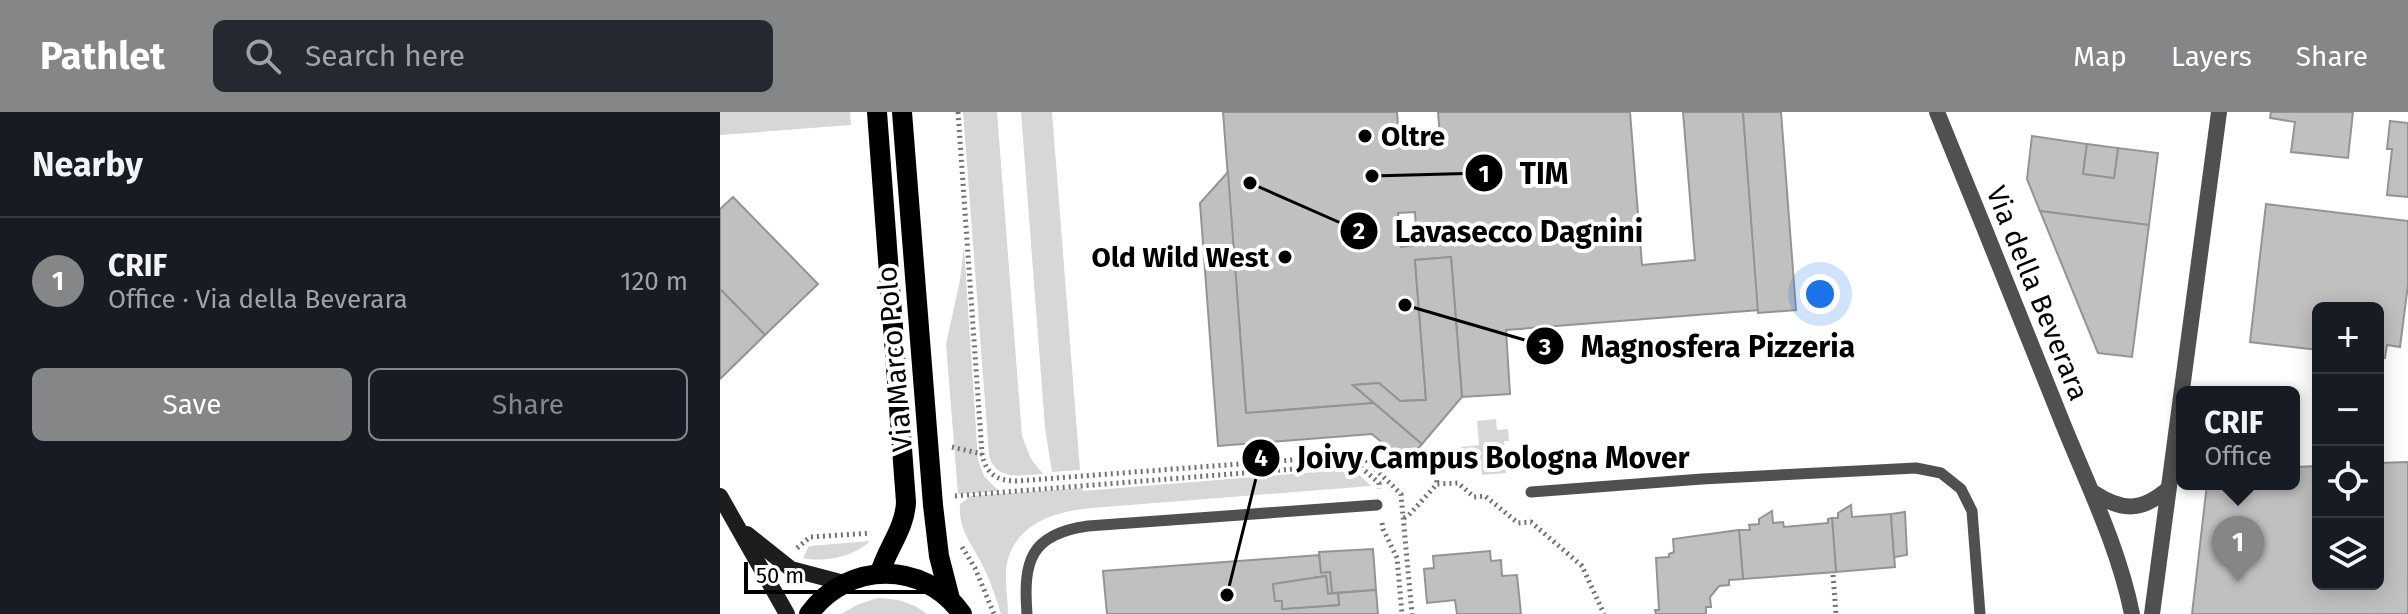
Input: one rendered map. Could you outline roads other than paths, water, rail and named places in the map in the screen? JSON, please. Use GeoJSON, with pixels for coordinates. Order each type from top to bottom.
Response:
{"type":"FeatureCollection","features":[{"type":"Feature","properties":{"kind":"main road","name":"Via Marco Polo"},"geometry":{"type":"LineString","coordinates":[[877,112],[906,502],[901,528],[885,555],[880,573]]}},
{"type":"Feature","properties":{"kind":"main road","name":"Via Marco Polo"},"geometry":{"type":"LineString","coordinates":[[902,112],[934,516],[939,556],[956,606]]}},
{"type":"Feature","properties":{"kind":"main road"},"geometry":{"type":"LineString","coordinates":[[720,496],[787,614]]}},
{"type":"Feature","properties":{"kind":"main road"},"geometry":{"type":"LineString","coordinates":[[741,529],[791,569],[844,583]]}},
{"type":"Feature","properties":{"kind":"main road"},"geometry":{"type":"LineString","coordinates":[[809,614],[824,596],[844,583],[880,573],[910,576],[938,589],[956,606]]}},
{"type":"Feature","properties":{"kind":"street","name":"Via della Beverara"},"geometry":{"type":"LineString","coordinates":[[1937,112],[2093,492],[2125,576],[2132,614]]}},
{"type":"Feature","properties":{"kind":"street"},"geometry":{"type":"LineString","coordinates":[[2182,386],[2219,112]]}},
{"type":"Feature","properties":{"kind":"street"},"geometry":{"type":"LineString","coordinates":[[2152,614],[2176,430]]}},
{"type":"Feature","properties":{"kind":"street"},"geometry":{"type":"LineString","coordinates":[[2093,492],[2112,505],[2133,506],[2152,503],[2168,489]]}},
{"type":"Feature","properties":{"kind":"lane"},"geometry":{"type":"LineString","coordinates":[[1531,492],[1916,468],[1941,473],[1961,489],[1972,511],[1980,614]]}},
{"type":"Feature","properties":{"kind":"lane"},"geometry":{"type":"LineString","coordinates":[[1027,614],[1025,580],[1032,555],[1044,541],[1066,530],[1377,505]]}},
{"type":"Feature","properties":{"kind":"place","name":"Oltre"},"geometry":{"type":"Point","coordinates":[1365,136]}},
{"type":"Feature","properties":{"kind":"place","name":"TIM"},"geometry":{"type":"Point","coordinates":[1372,176]}},
{"type":"Feature","properties":{"kind":"place","name":"Lavasecco Dagnini"},"geometry":{"type":"Point","coordinates":[1250,183]}},
{"type":"Feature","properties":{"kind":"place","name":"Old Wild West"},"geometry":{"type":"Point","coordinates":[1285,257]}},
{"type":"Feature","properties":{"kind":"place","name":"Magnosfera Pizzeria"},"geometry":{"type":"Point","coordinates":[1405,305]}},
{"type":"Feature","properties":{"kind":"place","name":"CRIF"},"geometry":{"type":"Point","coordinates":[2238,582]}},
{"type":"Feature","properties":{"kind":"place","name":"Joivy Campus Bologna Mover"},"geometry":{"type":"Point","coordinates":[1227,595]}}]}
